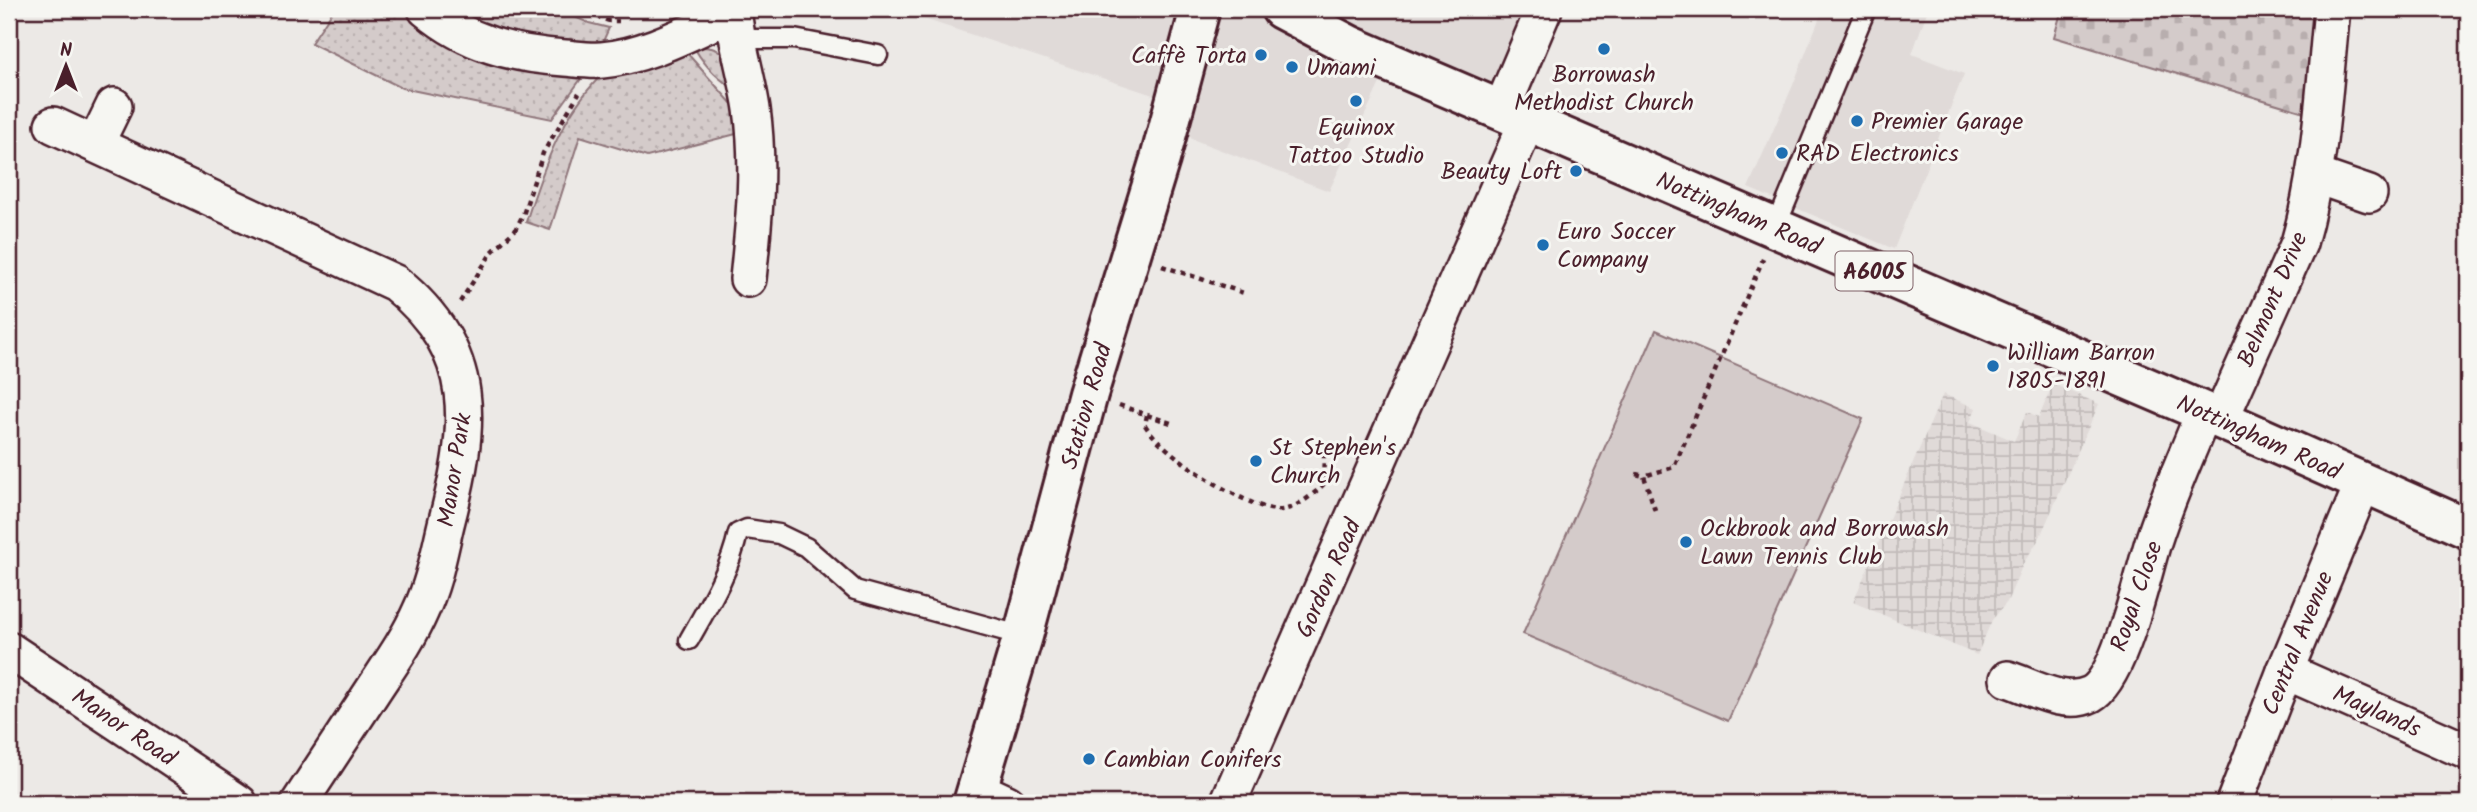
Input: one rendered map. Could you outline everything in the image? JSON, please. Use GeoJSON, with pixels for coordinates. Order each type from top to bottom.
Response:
{"type":"FeatureCollection","features":[{"type":"Feature","properties":{"kind":"main road","name":"Station Road"},"geometry":{"type":"LineString","coordinates":[[986,799],[1023,636],[1088,394],[1160,159],[1200,9]]}},
{"type":"Feature","properties":{"kind":"main road","name":"Nottingham Road"},"geometry":{"type":"LineString","coordinates":[[1281,9],[1343,42],[2468,529]]}},
{"type":"Feature","properties":{"kind":"street"},"geometry":{"type":"LineString","coordinates":[[426,9],[457,32],[483,44],[549,57],[601,61],[636,53],[735,20],[752,109],[755,140],[755,216],[748,279]]}},
{"type":"Feature","properties":{"kind":"street","name":"Gordon Road"},"geometry":{"type":"LineString","coordinates":[[1228,803],[1514,116],[1544,9]]}},
{"type":"Feature","properties":{"kind":"street","name":"Belmont Drive"},"geometry":{"type":"LineString","coordinates":[[2212,416],[2299,243],[2314,175],[2332,9]]}},
{"type":"Feature","properties":{"kind":"street"},"geometry":{"type":"LineString","coordinates":[[96,143],[114,106]]}},
{"type":"Feature","properties":{"kind":"street","name":"Manor Park"},"geometry":{"type":"LineString","coordinates":[[53,125],[395,283],[418,302],[441,332],[460,378],[465,403],[464,417],[451,504],[430,590],[404,643],[299,803]]}},
{"type":"Feature","properties":{"kind":"street"},"geometry":{"type":"LineString","coordinates":[[2314,175],[2369,194]]}},
{"type":"Feature","properties":{"kind":"street","name":"Royal Close"},"geometry":{"type":"LineString","coordinates":[[2008,679],[2053,695],[2078,697],[2090,694],[2109,674],[2138,599],[2153,542],[2212,416]]}},
{"type":"Feature","properties":{"kind":"street","name":"Central Avenue"},"geometry":{"type":"LineString","coordinates":[[2234,803],[2363,483]]}},
{"type":"Feature","properties":{"kind":"street","name":"Manor Road"},"geometry":{"type":"LineString","coordinates":[[9,650],[239,803]]}},
{"type":"Feature","properties":{"kind":"street","name":"Maylands"},"geometry":{"type":"LineString","coordinates":[[2285,671],[2468,752]]}},
{"type":"Feature","properties":{"kind":"lane"},"geometry":{"type":"LineString","coordinates":[[1776,229],[1866,9]]}},
{"type":"Feature","properties":{"kind":"lane"},"geometry":{"type":"LineString","coordinates":[[735,20],[794,39],[878,55]]}},
{"type":"Feature","properties":{"kind":"lane"},"geometry":{"type":"LineString","coordinates":[[689,640],[713,598],[735,548],[738,533],[747,529],[779,534],[806,547],[855,590],[1023,636]]}},
{"type":"Feature","properties":{"kind":"path"},"geometry":{"type":"LineString","coordinates":[[441,332],[492,252],[514,230],[523,215],[548,144],[601,61],[622,20],[609,21],[577,9]]}},
{"type":"Feature","properties":{"kind":"path"},"geometry":{"type":"LineString","coordinates":[[1636,474],[1644,476],[1674,467],[1776,229]]}},
{"type":"Feature","properties":{"kind":"path"},"geometry":{"type":"LineString","coordinates":[[1130,256],[1244,293]]}},
{"type":"Feature","properties":{"kind":"path"},"geometry":{"type":"LineString","coordinates":[[1088,394],[1174,424]]}},
{"type":"Feature","properties":{"kind":"path"},"geometry":{"type":"LineString","coordinates":[[1147,415],[1145,425],[1153,437],[1206,478],[1241,497],[1277,510],[1298,503],[1324,485],[1321,440]]}},
{"type":"Feature","properties":{"kind":"path"},"geometry":{"type":"LineString","coordinates":[[1644,476],[1656,510]]}},
{"type":"Feature","properties":{"kind":"shaded area"},"geometry":{"type":"Polygon","coordinates":[[[1529,9],[1494,87],[1397,47],[1329,191],[1192,139],[1156,96],[900,11],[1529,9]]]}},
{"type":"Feature","properties":{"kind":"shaded area"},"geometry":{"type":"Polygon","coordinates":[[[1823,9],[1928,9],[1912,54],[1964,74],[1894,249],[1748,188],[1823,9]]]}},
{"type":"Feature","properties":{"kind":"shaded area"},"geometry":{"type":"Polygon","coordinates":[[[2053,384],[2099,404],[2039,539],[2023,564],[2007,602],[1992,620],[1977,655],[1853,602],[1943,394],[1976,408],[1970,422],[2014,441],[2027,412],[2039,417],[2053,384]]]}},
{"type":"Feature","properties":{"kind":"green space"},"geometry":{"type":"Polygon","coordinates":[[[334,9],[407,9],[440,39],[583,76],[552,119],[402,88],[311,43],[334,9]]]}},
{"type":"Feature","properties":{"kind":"green space"},"geometry":{"type":"Polygon","coordinates":[[[450,9],[556,9],[609,28],[601,46],[501,36],[450,9]]]}},
{"type":"Feature","properties":{"kind":"green space"},"geometry":{"type":"Polygon","coordinates":[[[2062,9],[2318,9],[2304,112],[2054,37],[2062,9]]]}},
{"type":"Feature","properties":{"kind":"green space"},"geometry":{"type":"Polygon","coordinates":[[[704,47],[726,56],[739,92],[720,79],[695,49],[704,47]]]}},
{"type":"Feature","properties":{"kind":"green space"},"geometry":{"type":"Polygon","coordinates":[[[687,53],[733,105],[740,133],[647,157],[580,136],[550,230],[526,222],[556,141],[591,86],[606,71],[687,53]]]}},
{"type":"Feature","properties":{"kind":"green space","name":"Ockbrook and Borrowash Lawn Tennis Club"},"geometry":{"type":"Polygon","coordinates":[[[1656,330],[1863,419],[1728,721],[1523,634],[1656,330]]]}},
{"type":"Feature","properties":{"kind":"place","name":"Borrowash Methodist Church"},"geometry":{"type":"Point","coordinates":[1604,49]}},
{"type":"Feature","properties":{"kind":"place","name":"Caffè Torta"},"geometry":{"type":"Point","coordinates":[1261,55]}},
{"type":"Feature","properties":{"kind":"place","name":"Umami"},"geometry":{"type":"Point","coordinates":[1292,67]}},
{"type":"Feature","properties":{"kind":"place","name":"Equinox Tattoo Studio"},"geometry":{"type":"Point","coordinates":[1356,101]}},
{"type":"Feature","properties":{"kind":"place","name":"Premier Garage"},"geometry":{"type":"Point","coordinates":[1857,121]}},
{"type":"Feature","properties":{"kind":"place","name":"RAD Electronics"},"geometry":{"type":"Point","coordinates":[1782,153]}},
{"type":"Feature","properties":{"kind":"place","name":"Beauty Loft"},"geometry":{"type":"Point","coordinates":[1576,171]}},
{"type":"Feature","properties":{"kind":"place","name":"Euro Soccer Company"},"geometry":{"type":"Point","coordinates":[1543,245]}},
{"type":"Feature","properties":{"kind":"place","name":"William Barron 1805-1891"},"geometry":{"type":"Point","coordinates":[1993,366]}},
{"type":"Feature","properties":{"kind":"place","name":"St Stephen's Church"},"geometry":{"type":"Point","coordinates":[1256,461]}},
{"type":"Feature","properties":{"kind":"place","name":"Ockbrook and Borrowash Lawn Tennis Club"},"geometry":{"type":"Point","coordinates":[1686,542]}},
{"type":"Feature","properties":{"kind":"place","name":"Cambian Conifers"},"geometry":{"type":"Point","coordinates":[1089,759]}}]}
